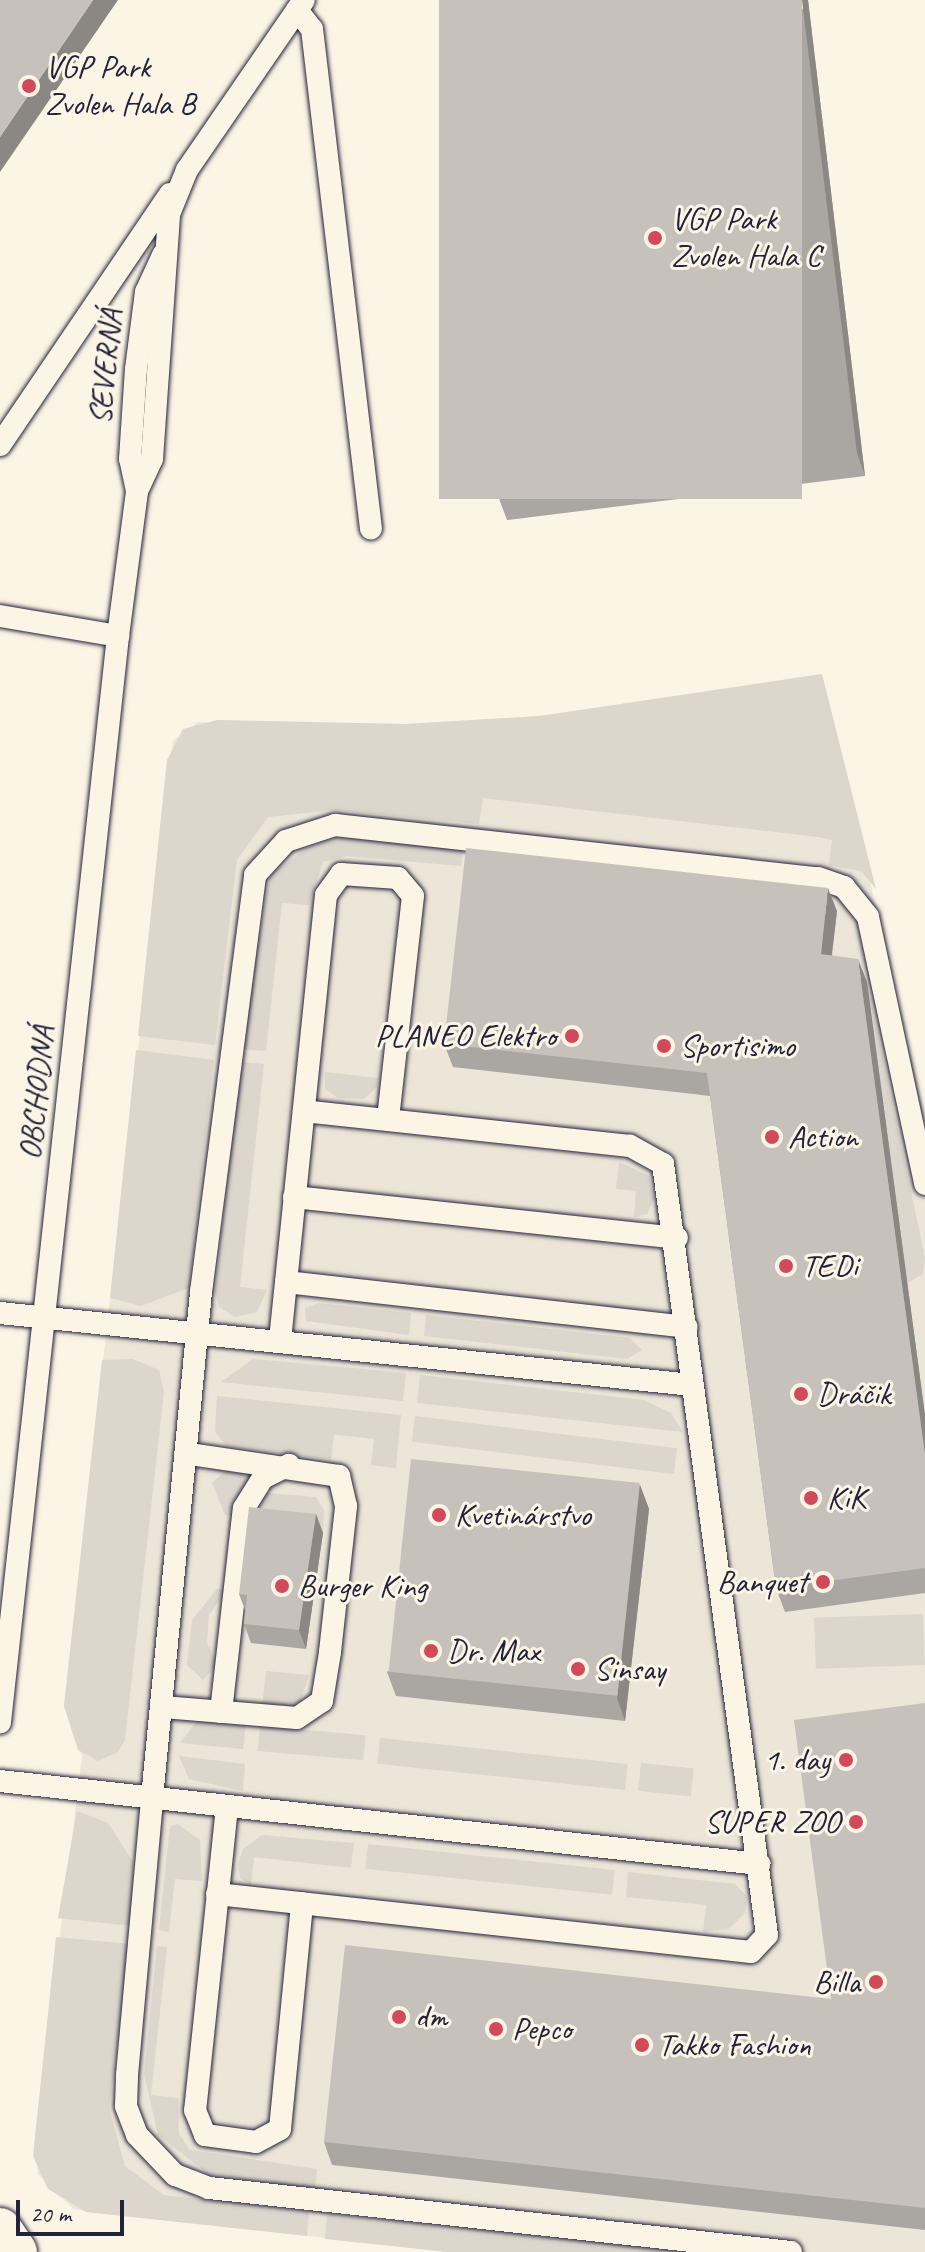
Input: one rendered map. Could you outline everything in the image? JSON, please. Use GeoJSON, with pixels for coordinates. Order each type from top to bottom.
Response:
{"type":"FeatureCollection","features":[{"type":"Feature","properties":{"kind":"lane","name":"SEVERNÁ"},"geometry":{"type":"LineString","coordinates":[[118,636],[137,491],[152,459],[167,294],[164,254],[187,170],[301,5]]}},
{"type":"Feature","properties":{"kind":"lane"},"geometry":{"type":"LineString","coordinates":[[301,5],[312,29],[371,529]]}},
{"type":"Feature","properties":{"kind":"lane"},"geometry":{"type":"LineString","coordinates":[[0,445],[187,170]]}},
{"type":"Feature","properties":{"kind":"lane"},"geometry":{"type":"LineString","coordinates":[[0,616],[118,636]]}},
{"type":"Feature","properties":{"kind":"lane","name":"OBCHODNÁ"},"geometry":{"type":"LineString","coordinates":[[0,1723],[118,636]]}},
{"type":"Feature","properties":{"kind":"lane"},"geometry":{"type":"LineString","coordinates":[[791,2252],[240,2192],[175,2175],[153,2159],[126,2106],[152,1798],[190,1454],[199,1333],[255,875],[286,841],[335,825],[818,878],[844,887],[868,917],[925,1184]]}},
{"type":"Feature","properties":{"kind":"lane"},"geometry":{"type":"LineString","coordinates":[[280,1340],[326,895],[334,878],[351,873],[398,878],[413,896],[388,1120]]}},
{"type":"Feature","properties":{"kind":"lane"},"geometry":{"type":"LineString","coordinates":[[217,1894],[751,1952],[767,1935],[692,1385],[668,1177],[644,1149],[304,1111]]}},
{"type":"Feature","properties":{"kind":"lane"},"geometry":{"type":"LineString","coordinates":[[294,1197],[677,1238]]}},
{"type":"Feature","properties":{"kind":"lane"},"geometry":{"type":"LineString","coordinates":[[286,1282],[686,1327]]}},
{"type":"Feature","properties":{"kind":"lane"},"geometry":{"type":"LineString","coordinates":[[0,1313],[45,1315],[692,1385]]}},
{"type":"Feature","properties":{"kind":"lane"},"geometry":{"type":"LineString","coordinates":[[163,1707],[297,1718],[326,1688],[346,1490],[330,1470],[190,1454]]}},
{"type":"Feature","properties":{"kind":"lane"},"geometry":{"type":"LineString","coordinates":[[221,1712],[244,1508],[263,1478],[289,1465]]}},
{"type":"Feature","properties":{"kind":"lane"},"geometry":{"type":"LineString","coordinates":[[0,1781],[759,1864]]}},
{"type":"Feature","properties":{"kind":"lane"},"geometry":{"type":"LineString","coordinates":[[227,1807],[194,2118],[213,2138],[263,2141],[280,2129],[302,1903]]}},
{"type":"Feature","properties":{"kind":"shaded area"},"geometry":{"type":"Polygon","coordinates":[[[822,674],[925,1119],[925,2252],[448,2252],[74,2209],[38,2174],[35,2136],[82,1756],[64,1706],[173,741],[198,722],[406,724],[540,716],[822,674]]]}},
{"type":"Feature","properties":{"kind":"shaded area"},"geometry":{"type":"Polygon","coordinates":[[[822,674],[876,889],[861,871],[829,865],[832,840],[818,837],[483,798],[479,824],[333,810],[268,817],[237,860],[215,1045],[138,1036],[167,760],[183,729],[217,720],[406,724],[540,716],[822,674]]]}},
{"type":"Feature","properties":{"kind":"shaded area"},"geometry":{"type":"Polygon","coordinates":[[[340,837],[463,846],[461,866],[347,856],[323,862],[309,905],[282,903],[266,1051],[241,1049],[270,875],[307,848],[340,837]]]}},
{"type":"Feature","properties":{"kind":"shaded area"},"geometry":{"type":"Polygon","coordinates":[[[867,982],[925,1258],[923,1274],[907,1283],[867,982]]]}},
{"type":"Feature","properties":{"kind":"shaded area"},"geometry":{"type":"Polygon","coordinates":[[[136,1050],[214,1060],[189,1288],[140,1306],[110,1298],[136,1050]]]}},
{"type":"Feature","properties":{"kind":"shaded area"},"geometry":{"type":"Polygon","coordinates":[[[241,1062],[264,1064],[240,1287],[267,1290],[257,1312],[235,1317],[219,1307],[215,1292],[241,1062]]]}},
{"type":"Feature","properties":{"kind":"shaded area"},"geometry":{"type":"Polygon","coordinates":[[[325,1072],[378,1078],[377,1087],[364,1099],[338,1098],[325,1089],[325,1072]]]}},
{"type":"Feature","properties":{"kind":"shaded area"},"geometry":{"type":"Polygon","coordinates":[[[619,1162],[649,1176],[654,1199],[647,1214],[634,1217],[636,1191],[616,1189],[619,1162]]]}},
{"type":"Feature","properties":{"kind":"shaded area"},"geometry":{"type":"Polygon","coordinates":[[[319,1303],[411,1313],[409,1335],[306,1321],[305,1308],[319,1303]]]}},
{"type":"Feature","properties":{"kind":"shaded area"},"geometry":{"type":"Polygon","coordinates":[[[426,1315],[630,1338],[642,1350],[627,1359],[424,1336],[426,1315]]]}},
{"type":"Feature","properties":{"kind":"shaded area"},"geometry":{"type":"Polygon","coordinates":[[[133,1359],[159,1370],[164,1391],[125,1740],[118,1752],[98,1761],[78,1750],[64,1706],[102,1360],[133,1359]]]}},
{"type":"Feature","properties":{"kind":"shaded area"},"geometry":{"type":"Polygon","coordinates":[[[253,1359],[406,1373],[403,1401],[221,1382],[253,1359]]]}},
{"type":"Feature","properties":{"kind":"shaded area"},"geometry":{"type":"Polygon","coordinates":[[[420,1375],[644,1400],[671,1413],[683,1432],[417,1403],[420,1375]]]}},
{"type":"Feature","properties":{"kind":"shaded area"},"geometry":{"type":"Polygon","coordinates":[[[217,1396],[401,1415],[396,1468],[371,1465],[374,1439],[334,1435],[331,1460],[226,1446],[215,1431],[217,1396]]]}},
{"type":"Feature","properties":{"kind":"shaded area"},"geometry":{"type":"Polygon","coordinates":[[[415,1416],[677,1448],[674,1474],[412,1442],[415,1416]]]}},
{"type":"Feature","properties":{"kind":"shaded area"},"geometry":{"type":"Polygon","coordinates":[[[227,1469],[251,1471],[235,1515],[225,1515],[212,1483],[227,1469]]]}},
{"type":"Feature","properties":{"kind":"shaded area"},"geometry":{"type":"Polygon","coordinates":[[[267,1493],[316,1497],[324,1510],[323,1533],[252,1514],[267,1493]]]}},
{"type":"Feature","properties":{"kind":"shaded area"},"geometry":{"type":"Polygon","coordinates":[[[217,1589],[227,1590],[209,1615],[207,1642],[217,1665],[203,1680],[187,1665],[192,1620],[217,1589]]]}},
{"type":"Feature","properties":{"kind":"shaded area"},"geometry":{"type":"Polygon","coordinates":[[[923,1614],[925,1665],[816,1669],[814,1618],[923,1614]]]}},
{"type":"Feature","properties":{"kind":"shaded area"},"geometry":{"type":"Polygon","coordinates":[[[266,1671],[309,1675],[300,1702],[262,1708],[266,1671]]]}},
{"type":"Feature","properties":{"kind":"shaded area"},"geometry":{"type":"Polygon","coordinates":[[[197,1721],[246,1725],[243,1749],[180,1743],[197,1721]]]}},
{"type":"Feature","properties":{"kind":"shaded area"},"geometry":{"type":"Polygon","coordinates":[[[260,1726],[366,1735],[363,1760],[258,1751],[260,1726]]]}},
{"type":"Feature","properties":{"kind":"shaded area"},"geometry":{"type":"Polygon","coordinates":[[[380,1738],[628,1764],[625,1790],[377,1764],[380,1738]]]}},
{"type":"Feature","properties":{"kind":"shaded area"},"geometry":{"type":"Polygon","coordinates":[[[179,1756],[245,1764],[243,1791],[189,1779],[179,1756]]]}},
{"type":"Feature","properties":{"kind":"shaded area"},"geometry":{"type":"Polygon","coordinates":[[[641,1763],[694,1769],[691,1796],[638,1791],[641,1763]]]}},
{"type":"Feature","properties":{"kind":"shaded area"},"geometry":{"type":"Polygon","coordinates":[[[77,1811],[108,1823],[133,1862],[132,1926],[58,1918],[77,1811]]]}},
{"type":"Feature","properties":{"kind":"shaded area"},"geometry":{"type":"Polygon","coordinates":[[[178,1824],[200,1840],[202,1881],[175,1879],[169,1932],[159,1930],[170,1826],[178,1824]]]}},
{"type":"Feature","properties":{"kind":"shaded area"},"geometry":{"type":"Polygon","coordinates":[[[262,1835],[354,1843],[351,1868],[254,1857],[251,1885],[240,1878],[238,1864],[243,1849],[262,1835]]]}},
{"type":"Feature","properties":{"kind":"shaded area"},"geometry":{"type":"Polygon","coordinates":[[[368,1844],[615,1870],[612,1895],[365,1869],[368,1844]]]}},
{"type":"Feature","properties":{"kind":"shaded area"},"geometry":{"type":"Polygon","coordinates":[[[628,1872],[735,1884],[747,1897],[745,1913],[729,1929],[703,1932],[706,1905],[626,1897],[628,1872]]]}},
{"type":"Feature","properties":{"kind":"shaded area"},"geometry":{"type":"Polygon","coordinates":[[[56,1937],[130,1944],[109,2108],[125,2166],[164,2195],[309,2212],[307,2236],[86,2212],[48,2189],[33,2156],[56,1937]]]}},
{"type":"Feature","properties":{"kind":"shaded area"},"geometry":{"type":"Polygon","coordinates":[[[157,1946],[167,1947],[151,2095],[178,2098],[179,2134],[190,2150],[317,2169],[315,2189],[208,2174],[158,2135],[144,2074],[157,1946]]]}},
{"type":"Feature","properties":{"kind":"shaded area"},"geometry":{"type":"Polygon","coordinates":[[[327,2214],[681,2252],[448,2252],[325,2239],[327,2214]]]}},
{"type":"Feature","properties":{"kind":"building","name":"VGP Park Zvolen Hala B"},"geometry":{"type":"Polygon","coordinates":[[[0,0],[93,0],[0,137],[0,0]]]}},
{"type":"Feature","properties":{"kind":"building","name":"VGP Park Zvolen Hala C"},"geometry":{"type":"Polygon","coordinates":[[[439,0],[802,0],[802,499],[439,499],[439,0]]]}},
{"type":"Feature","properties":{"kind":"building"},"geometry":{"type":"Polygon","coordinates":[[[466,848],[828,888],[821,954],[858,959],[925,1455],[925,1568],[776,1588],[707,1073],[444,1044],[466,848]]]}},
{"type":"Feature","properties":{"kind":"building"},"geometry":{"type":"Polygon","coordinates":[[[411,1459],[640,1483],[617,1696],[389,1672],[411,1459]]]}},
{"type":"Feature","properties":{"kind":"building"},"geometry":{"type":"Polygon","coordinates":[[[249,1507],[316,1514],[299,1630],[244,1624],[247,1595],[239,1594],[249,1507]]]}},
{"type":"Feature","properties":{"kind":"building"},"geometry":{"type":"Polygon","coordinates":[[[925,1703],[925,2208],[324,2142],[345,1945],[831,1999],[794,1720],[925,1703]]]}},
{"type":"Feature","properties":{"kind":"place","name":"VGP Park Zvolen Hala B"},"geometry":{"type":"Point","coordinates":[29,86]}},
{"type":"Feature","properties":{"kind":"place","name":"VGP Park Zvolen Hala C"},"geometry":{"type":"Point","coordinates":[655,238]}},
{"type":"Feature","properties":{"kind":"place","name":"PLANEO Elektro"},"geometry":{"type":"Point","coordinates":[572,1036]}},
{"type":"Feature","properties":{"kind":"place","name":"Sportisimo"},"geometry":{"type":"Point","coordinates":[664,1046]}},
{"type":"Feature","properties":{"kind":"place","name":"Action"},"geometry":{"type":"Point","coordinates":[772,1137]}},
{"type":"Feature","properties":{"kind":"place","name":"TEDi"},"geometry":{"type":"Point","coordinates":[786,1266]}},
{"type":"Feature","properties":{"kind":"place","name":"Dráčik"},"geometry":{"type":"Point","coordinates":[801,1394]}},
{"type":"Feature","properties":{"kind":"place","name":"KiK"},"geometry":{"type":"Point","coordinates":[811,1498]}},
{"type":"Feature","properties":{"kind":"place","name":"Kvetinárstvo"},"geometry":{"type":"Point","coordinates":[439,1515]}},
{"type":"Feature","properties":{"kind":"place","name":"Banquet"},"geometry":{"type":"Point","coordinates":[823,1582]}},
{"type":"Feature","properties":{"kind":"place","name":"Burger King"},"geometry":{"type":"Point","coordinates":[282,1586]}},
{"type":"Feature","properties":{"kind":"place","name":"Dr. Max"},"geometry":{"type":"Point","coordinates":[431,1651]}},
{"type":"Feature","properties":{"kind":"place","name":"Sinsay"},"geometry":{"type":"Point","coordinates":[578,1669]}},
{"type":"Feature","properties":{"kind":"place","name":"1. day"},"geometry":{"type":"Point","coordinates":[846,1760]}},
{"type":"Feature","properties":{"kind":"place","name":"SUPER ZOO"},"geometry":{"type":"Point","coordinates":[856,1822]}},
{"type":"Feature","properties":{"kind":"place","name":"Billa"},"geometry":{"type":"Point","coordinates":[876,1982]}},
{"type":"Feature","properties":{"kind":"place","name":"dm"},"geometry":{"type":"Point","coordinates":[399,2017]}},
{"type":"Feature","properties":{"kind":"place","name":"Pepco"},"geometry":{"type":"Point","coordinates":[496,2029]}},
{"type":"Feature","properties":{"kind":"place","name":"Takko Fashion"},"geometry":{"type":"Point","coordinates":[642,2045]}}]}
